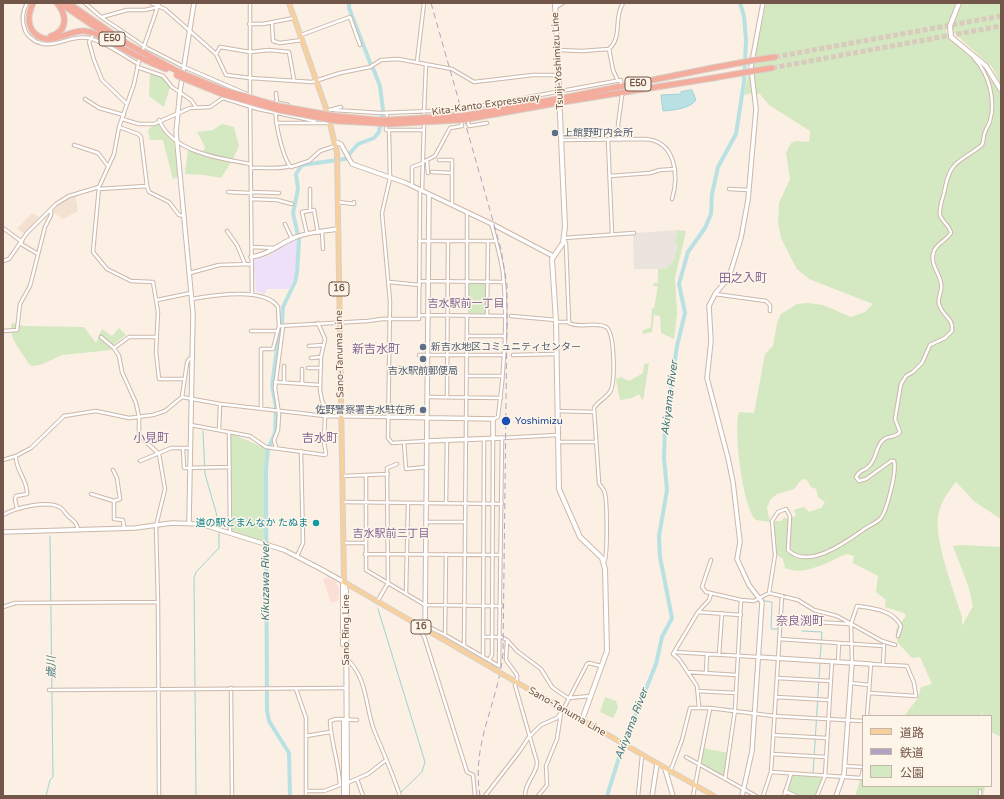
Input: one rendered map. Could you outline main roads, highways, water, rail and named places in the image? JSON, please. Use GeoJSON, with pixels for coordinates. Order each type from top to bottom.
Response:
{"type":"FeatureCollection","features":[{"type":"Feature","properties":{"kind":"highway"},"geometry":{"type":"LineString","coordinates":[[35,3],[32,12],[32,25],[38,34],[48,37],[59,33],[65,24],[64,13],[57,3]]}},
{"type":"Feature","properties":{"kind":"highway"},"geometry":{"type":"LineString","coordinates":[[35,3],[30,11],[29,21],[32,30],[39,37],[52,39],[75,32],[91,33],[166,69]]}},
{"type":"Feature","properties":{"kind":"highway","name":"Kita-Kanto Expressway"},"geometry":{"type":"LineString","coordinates":[[60,3],[112,39],[166,69],[224,92],[336,119],[388,122],[468,117],[563,100],[772,68]]}},
{"type":"Feature","properties":{"kind":"highway","name":"Kita-Kanto Expressway"},"geometry":{"type":"LineString","coordinates":[[68,3],[126,43],[177,73]]}},
{"type":"Feature","properties":{"kind":"highway"},"geometry":{"type":"LineString","coordinates":[[75,3],[126,43]]}},
{"type":"Feature","properties":{"kind":"highway","name":"Kita-Kanto Expressway"},"geometry":{"type":"LineString","coordinates":[[563,100],[775,56]]}},
{"type":"Feature","properties":{"kind":"main road","name":"Sano-Tanuma Line"},"geometry":{"type":"LineString","coordinates":[[289,3],[316,80],[330,110],[331,123],[336,144],[344,582],[377,602],[425,627],[562,711],[582,720],[642,756],[714,796]]}},
{"type":"Feature","properties":{"kind":"main road"},"geometry":{"type":"LineString","coordinates":[[959,3],[949,31],[951,36],[986,66],[1001,90]]}},
{"type":"Feature","properties":{"kind":"main road","name":"Tsuiji-Yoshimizu Line"},"geometry":{"type":"LineString","coordinates":[[555,5],[562,140],[564,238],[562,245],[553,256],[556,321],[557,442],[560,494],[580,537],[600,556],[604,562],[607,648],[582,720]]}},
{"type":"Feature","properties":{"kind":"main road","name":"Sano Ring Line"},"geometry":{"type":"LineString","coordinates":[[344,582],[346,591],[344,784],[346,796]]}},
{"type":"Feature","properties":{"kind":"water"},"geometry":{"type":"Polygon","coordinates":[[[692,90],[696,100],[693,103],[681,108],[663,111],[661,95],[681,94],[681,92],[692,90]]]}},
{"type":"Feature","properties":{"kind":"waterway","name":"Kikuzawa River"},"geometry":{"type":"LineString","coordinates":[[349,3],[349,8],[371,65]]}},
{"type":"Feature","properties":{"kind":"waterway","name":"Akiyama River"},"geometry":{"type":"LineString","coordinates":[[607,796],[621,751],[656,664],[662,637],[672,618],[660,557],[659,536],[667,490],[664,458],[665,427],[677,346],[685,313],[679,284],[688,252],[705,228],[711,214],[712,194],[718,167],[736,134],[744,82],[746,41],[744,16],[740,3]]}},
{"type":"Feature","properties":{"kind":"waterway","name":"Kikuzawa River"},"geometry":{"type":"LineString","coordinates":[[290,796],[289,753],[269,721],[267,710],[266,470],[268,449],[275,433],[276,407],[272,386],[277,348],[282,325],[283,307],[295,282],[297,273],[299,240],[293,213],[298,189],[296,174],[302,165],[345,159],[358,144],[374,138],[379,132],[383,110],[380,86],[373,68]]}},
{"type":"Feature","properties":{"kind":"waterway"},"geometry":{"type":"LineString","coordinates":[[203,431],[205,474],[219,528]]}},
{"type":"Feature","properties":{"kind":"waterway"},"geometry":{"type":"LineString","coordinates":[[196,796],[194,578],[196,572],[219,548],[219,532]]}},
{"type":"Feature","properties":{"kind":"waterway","name":"歳川"},"geometry":{"type":"LineString","coordinates":[[46,796],[50,780],[53,777],[50,536]]}},
{"type":"Feature","properties":{"kind":"waterway"},"geometry":{"type":"LineString","coordinates":[[765,601],[772,602],[771,629],[779,629]]}},
{"type":"Feature","properties":{"kind":"waterway"},"geometry":{"type":"LineString","coordinates":[[378,609],[425,762],[422,772],[397,796]]}},
{"type":"Feature","properties":{"kind":"waterway"},"geometry":{"type":"LineString","coordinates":[[802,631],[822,632],[820,660]]}},
{"type":"Feature","properties":{"kind":"waterway"},"geometry":{"type":"LineString","coordinates":[[813,774],[820,663]]}},
{"type":"Feature","properties":{"kind":"tunnel"},"geometry":{"type":"LineString","coordinates":[[775,57],[1001,16]]}},
{"type":"Feature","properties":{"kind":"tunnel"},"geometry":{"type":"LineString","coordinates":[[772,68],[1001,26]]}},
{"type":"Feature","properties":{"kind":"railway"},"geometry":{"type":"LineString","coordinates":[[431,3],[501,249],[507,285],[507,325]]}},
{"type":"Feature","properties":{"kind":"railway"},"geometry":{"type":"LineString","coordinates":[[480,796],[478,776],[479,758],[486,724],[496,690],[503,653],[507,319]]}},
{"type":"Feature","properties":{"kind":"place","name":"上館野町内会所"},"geometry":{"type":"Point","coordinates":[555,133]}},
{"type":"Feature","properties":{"kind":"place","name":"新吉水地区コミュニティセンター"},"geometry":{"type":"Point","coordinates":[423,347]}},
{"type":"Feature","properties":{"kind":"place","name":"吉水駅前郵便局"},"geometry":{"type":"Point","coordinates":[423,359]}},
{"type":"Feature","properties":{"kind":"place","name":"佐野警察署吉水駐在所"},"geometry":{"type":"Point","coordinates":[423,410]}},
{"type":"Feature","properties":{"kind":"place","name":"Yoshimizu"},"geometry":{"type":"Point","coordinates":[506,421]}},
{"type":"Feature","properties":{"kind":"place","name":"道の駅どまんなか たぬま"},"geometry":{"type":"Point","coordinates":[316,523]}},
{"type":"Feature","properties":{"kind":"district","name":"田之入町"},"geometry":{"type":"Point","coordinates":[743,279]}},
{"type":"Feature","properties":{"kind":"district","name":"吉水駅前一丁目"},"geometry":{"type":"Point","coordinates":[466,304]}},
{"type":"Feature","properties":{"kind":"district","name":"新吉水町"},"geometry":{"type":"Point","coordinates":[376,350]}},
{"type":"Feature","properties":{"kind":"district","name":"小見町"},"geometry":{"type":"Point","coordinates":[151,439]}},
{"type":"Feature","properties":{"kind":"district","name":"吉水町"},"geometry":{"type":"Point","coordinates":[320,439]}},
{"type":"Feature","properties":{"kind":"district","name":"吉水駅前三丁目"},"geometry":{"type":"Point","coordinates":[391,534]}},
{"type":"Feature","properties":{"kind":"district","name":"奈良渕町"},"geometry":{"type":"Point","coordinates":[800,622]}}]}
